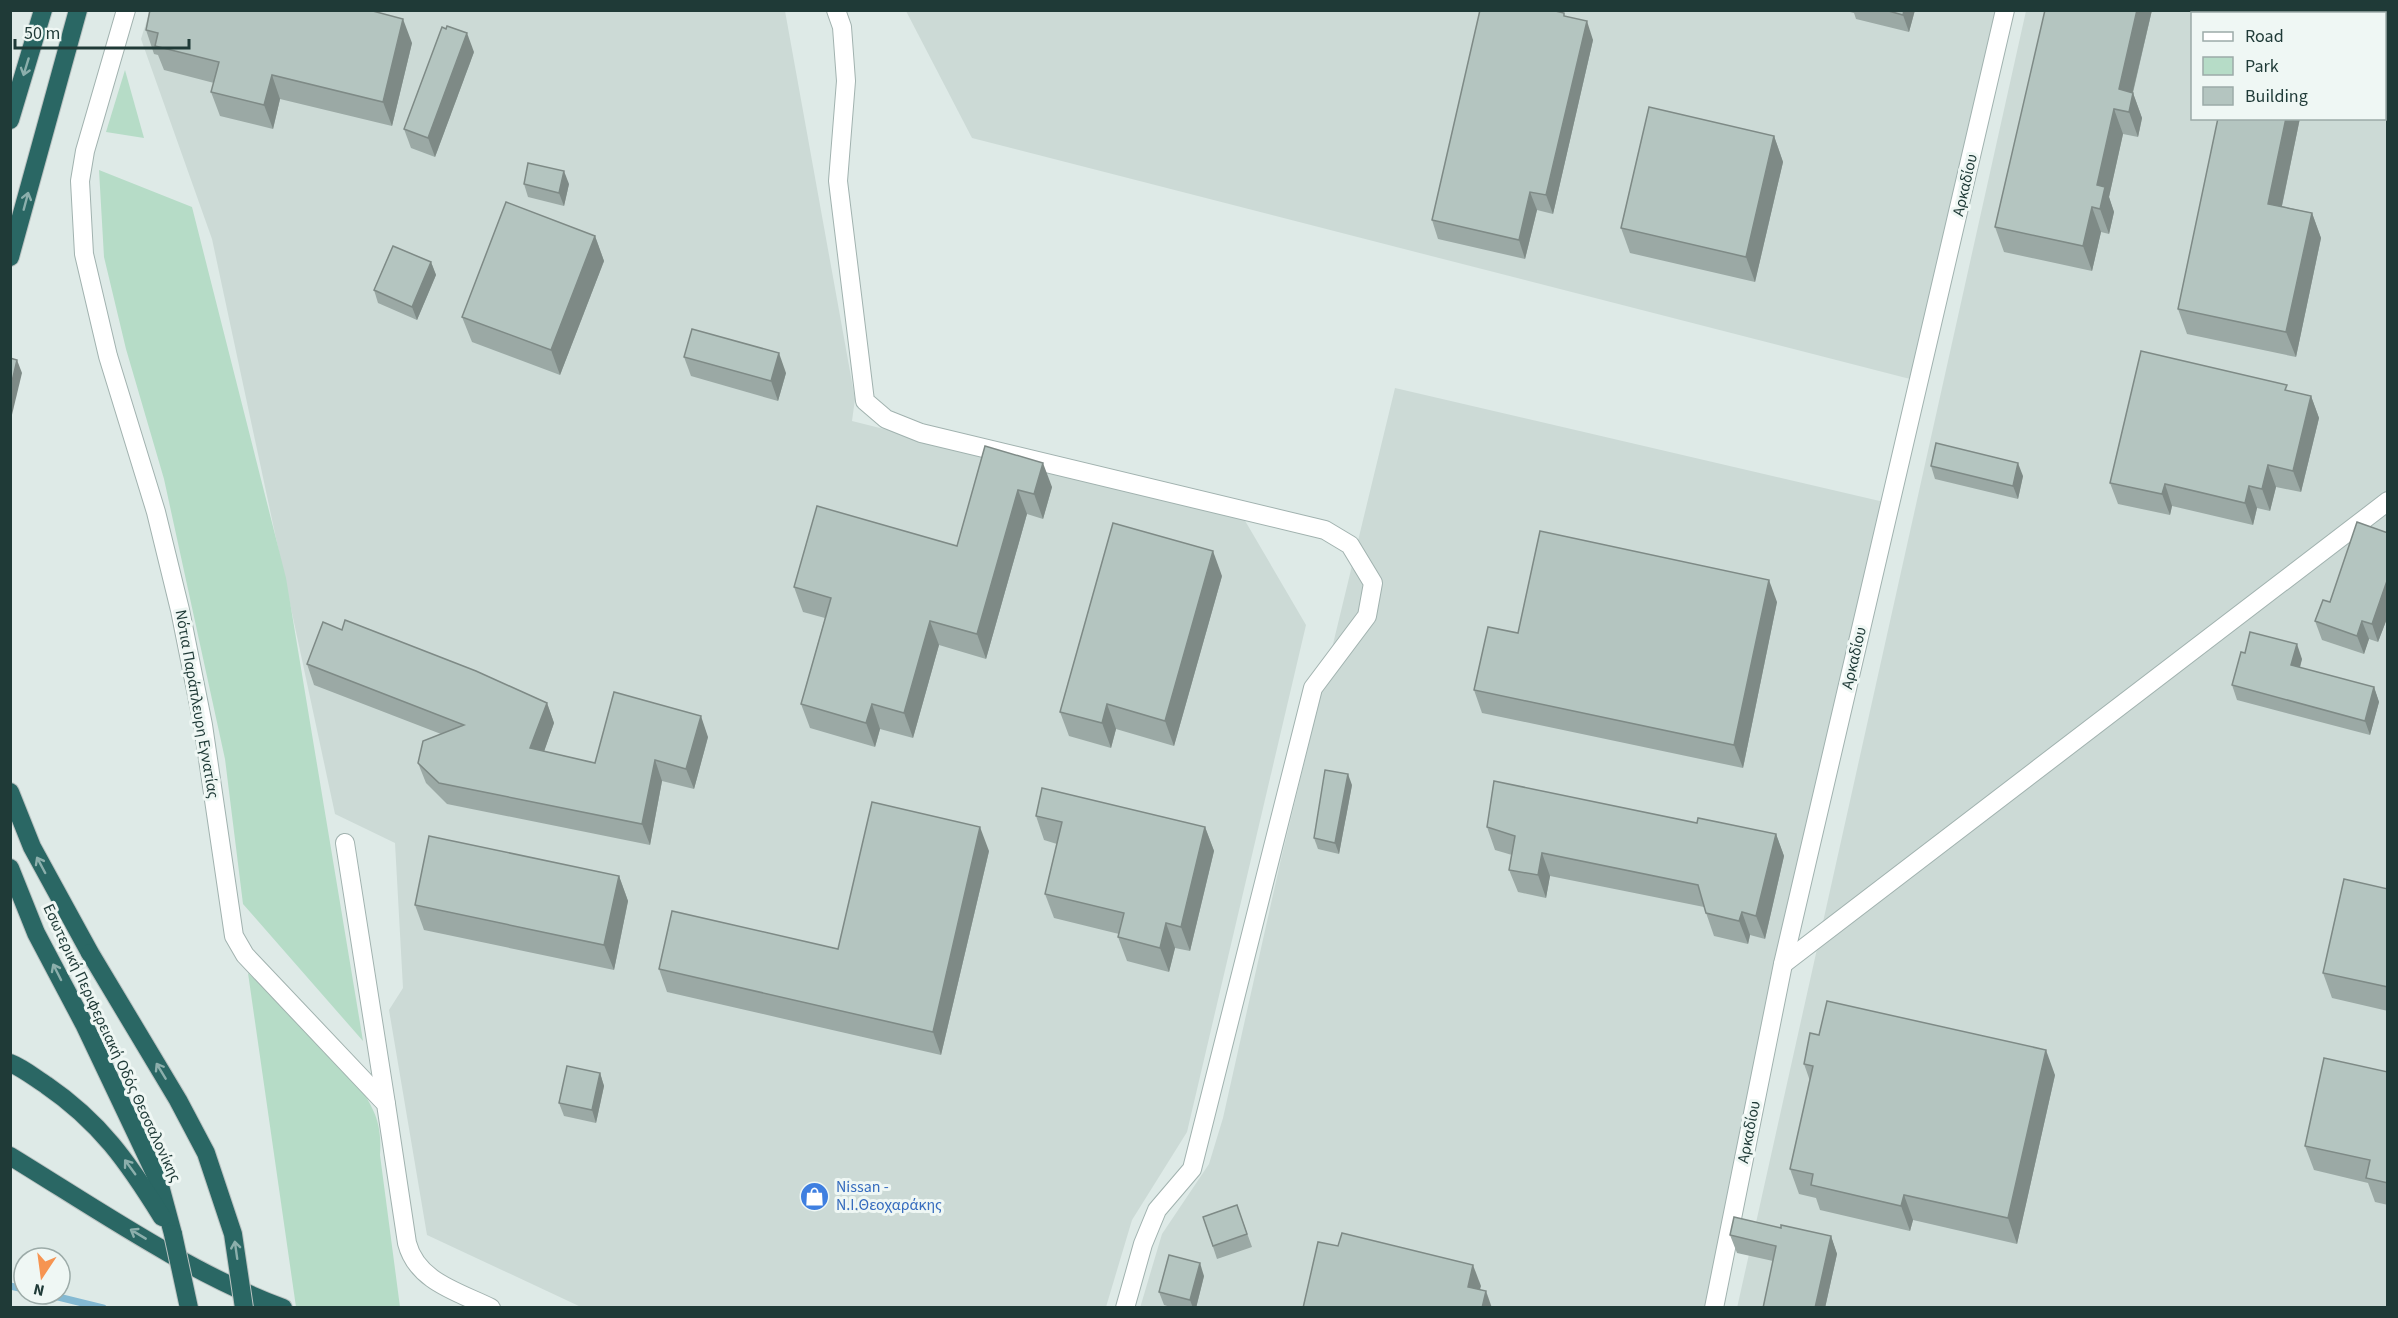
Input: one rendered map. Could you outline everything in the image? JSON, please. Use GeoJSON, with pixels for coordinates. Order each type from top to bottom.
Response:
{"type":"FeatureCollection","features":[{"type":"Feature","properties":{"kind":"highway"},"geometry":{"type":"LineString","coordinates":[[10,257],[78,10]]}},
{"type":"Feature","properties":{"kind":"highway"},"geometry":{"type":"LineString","coordinates":[[10,120],[39,12]]}},
{"type":"Feature","properties":{"kind":"highway"},"geometry":{"type":"LineString","coordinates":[[10,792],[32,847],[90,953],[178,1100],[206,1152],[233,1234],[244,1308]]}},
{"type":"Feature","properties":{"kind":"highway","name":"Εσωτερική Περιφερειακή Οδός Θεσσαλονίκης"},"geometry":{"type":"LineString","coordinates":[[10,868],[36,933],[84,1024],[159,1182],[189,1308]]}},
{"type":"Feature","properties":{"kind":"highway"},"geometry":{"type":"LineString","coordinates":[[10,1063],[74,1104],[110,1140],[134,1170],[173,1234]]}},
{"type":"Feature","properties":{"kind":"highway"},"geometry":{"type":"LineString","coordinates":[[10,1156],[141,1236],[211,1275],[284,1308]]}},
{"type":"Feature","properties":{"kind":"street","name":"Νότια Παράπλευρη Εγνατίας"},"geometry":{"type":"LineString","coordinates":[[126,10],[85,151],[80,181],[84,254],[108,356],[156,512],[180,610],[203,725],[234,936],[244,955],[386,1104]]}},
{"type":"Feature","properties":{"kind":"street"},"geometry":{"type":"LineString","coordinates":[[836,10],[842,27],[846,81],[838,180],[865,401],[886,419],[921,433],[1325,530],[1350,545],[1373,584],[1367,616],[1313,688],[1192,1169],[1157,1210],[1143,1244],[1125,1308]]}},
{"type":"Feature","properties":{"kind":"street","name":"Αρκαδίου"},"geometry":{"type":"LineString","coordinates":[[1714,1308],[1783,964],[2006,10]]}},
{"type":"Feature","properties":{"kind":"street"},"geometry":{"type":"LineString","coordinates":[[1783,964],[2388,501]]}},
{"type":"Feature","properties":{"kind":"street"},"geometry":{"type":"LineString","coordinates":[[345,843],[407,1243],[419,1269],[435,1281],[491,1308]]}},
{"type":"Feature","properties":{"kind":"shaded area"},"geometry":{"type":"Polygon","coordinates":[[[150,10],[785,11],[855,399],[852,421],[1244,519],[1306,625],[1187,1132],[1132,1220],[1106,1307],[581,1307],[427,1235],[389,1010],[403,988],[395,843],[335,814],[212,239],[141,39],[150,10]]]}},
{"type":"Feature","properties":{"kind":"shaded area"},"geometry":{"type":"Polygon","coordinates":[[[906,11],[1999,11],[1914,380],[972,138],[906,11]]]}},
{"type":"Feature","properties":{"kind":"shaded area"},"geometry":{"type":"Polygon","coordinates":[[[2026,11],[2387,11],[2387,1307],[1737,1308],[2026,11]]]}},
{"type":"Feature","properties":{"kind":"shaded area"},"geometry":{"type":"Polygon","coordinates":[[[1395,388],[1884,502],[1706,1307],[1140,1308],[1162,1234],[1209,1164],[1223,1118],[1281,859],[1395,388]]]}},
{"type":"Feature","properties":{"kind":"green space"},"geometry":{"type":"Polygon","coordinates":[[[125,70],[144,138],[106,132],[125,70]]]}},
{"type":"Feature","properties":{"kind":"green space"},"geometry":{"type":"Polygon","coordinates":[[[99,170],[192,207],[286,578],[363,1041],[243,904],[225,759],[164,479],[126,349],[104,257],[99,170]]]}},
{"type":"Feature","properties":{"kind":"green space"},"geometry":{"type":"Polygon","coordinates":[[[248,973],[334,1055],[350,1073],[373,1110],[379,1132],[400,1307],[296,1307],[248,973]]]}},
{"type":"Feature","properties":{"kind":"building"},"geometry":{"type":"Polygon","coordinates":[[[150,10],[369,10],[403,19],[383,102],[272,75],[264,105],[211,92],[219,62],[155,46],[158,33],[146,30],[150,10]]]}},
{"type":"Feature","properties":{"kind":"building"},"geometry":{"type":"Polygon","coordinates":[[[1480,10],[1551,10],[1564,13],[1564,16],[1587,21],[1546,195],[1530,192],[1519,240],[1432,220],[1480,10]]]}},
{"type":"Feature","properties":{"kind":"building"},"geometry":{"type":"Polygon","coordinates":[[[1885,10],[1904,10],[1903,15],[1885,10]]]}},
{"type":"Feature","properties":{"kind":"building"},"geometry":{"type":"Polygon","coordinates":[[[2045,10],[2137,10],[2119,89],[2133,93],[2129,112],[2114,109],[2097,185],[2105,187],[2100,209],[2092,207],[2083,246],[1995,227],[2045,10]]]}},
{"type":"Feature","properties":{"kind":"building"},"geometry":{"type":"Polygon","coordinates":[[[2242,10],[2309,10],[2309,12],[2242,12],[2242,10]]]}},
{"type":"Feature","properties":{"kind":"building"},"geometry":{"type":"Polygon","coordinates":[[[447,26],[467,33],[428,138],[404,129],[442,27],[446,29],[447,26]]]}},
{"type":"Feature","properties":{"kind":"building"},"geometry":{"type":"Polygon","coordinates":[[[1649,107],[1774,136],[1746,257],[1621,228],[1649,107]]]}},
{"type":"Feature","properties":{"kind":"building"},"geometry":{"type":"Polygon","coordinates":[[[2218,120],[2286,120],[2268,204],[2312,213],[2286,332],[2178,309],[2218,120]]]}},
{"type":"Feature","properties":{"kind":"building"},"geometry":{"type":"Polygon","coordinates":[[[528,163],[564,171],[559,193],[524,184],[528,163]]]}},
{"type":"Feature","properties":{"kind":"building"},"geometry":{"type":"Polygon","coordinates":[[[506,202],[595,236],[551,350],[462,317],[506,202]]]}},
{"type":"Feature","properties":{"kind":"building"},"geometry":{"type":"Polygon","coordinates":[[[393,246],[431,262],[412,307],[374,290],[393,246]]]}},
{"type":"Feature","properties":{"kind":"building"},"geometry":{"type":"Polygon","coordinates":[[[692,329],[779,353],[771,381],[684,357],[692,329]]]}},
{"type":"Feature","properties":{"kind":"building"},"geometry":{"type":"Polygon","coordinates":[[[2141,351],[2287,385],[2285,390],[2311,396],[2293,471],[2268,465],[2262,489],[2249,486],[2245,503],[2165,484],[2162,494],[2110,483],[2141,351]]]}},
{"type":"Feature","properties":{"kind":"building"},"geometry":{"type":"Polygon","coordinates":[[[10,358],[17,360],[10,390],[10,358]]]}},
{"type":"Feature","properties":{"kind":"building"},"geometry":{"type":"Polygon","coordinates":[[[1936,443],[2018,463],[2013,486],[1931,466],[1936,443]]]}},
{"type":"Feature","properties":{"kind":"building"},"geometry":{"type":"Polygon","coordinates":[[[985,446],[1043,463],[1034,494],[1018,490],[977,634],[930,621],[904,713],[872,704],[866,723],[801,704],[831,598],[794,587],[817,506],[957,546],[985,446]]]}},
{"type":"Feature","properties":{"kind":"building"},"geometry":{"type":"Polygon","coordinates":[[[2357,522],[2388,533],[2388,578],[2372,624],[2362,621],[2357,636],[2315,621],[2323,600],[2330,602],[2357,522]]]}},
{"type":"Feature","properties":{"kind":"building"},"geometry":{"type":"Polygon","coordinates":[[[1113,523],[1213,551],[1165,721],[1107,704],[1102,723],[1060,712],[1113,523]]]}},
{"type":"Feature","properties":{"kind":"building"},"geometry":{"type":"Polygon","coordinates":[[[1540,531],[1769,580],[1734,745],[1474,690],[1488,627],[1518,633],[1540,531]]]}},
{"type":"Feature","properties":{"kind":"building"},"geometry":{"type":"Polygon","coordinates":[[[345,620],[476,671],[547,703],[530,748],[595,763],[614,692],[701,716],[686,769],[655,760],[642,824],[439,783],[418,763],[423,741],[464,725],[307,664],[323,622],[342,630],[345,620]]]}},
{"type":"Feature","properties":{"kind":"building"},"geometry":{"type":"Polygon","coordinates":[[[2250,632],[2297,644],[2291,665],[2374,687],[2365,721],[2232,685],[2241,652],[2245,653],[2250,632]]]}},
{"type":"Feature","properties":{"kind":"building"},"geometry":{"type":"Polygon","coordinates":[[[1325,770],[1348,774],[1335,843],[1314,838],[1325,770]]]}},
{"type":"Feature","properties":{"kind":"building"},"geometry":{"type":"Polygon","coordinates":[[[1494,781],[1697,823],[1698,818],[1776,834],[1756,916],[1742,912],[1739,921],[1706,913],[1698,885],[1542,853],[1538,875],[1509,870],[1515,836],[1487,827],[1494,781]]]}},
{"type":"Feature","properties":{"kind":"building"},"geometry":{"type":"Polygon","coordinates":[[[1042,788],[1205,827],[1181,927],[1166,923],[1160,948],[1118,937],[1124,913],[1045,894],[1062,822],[1036,816],[1042,788]]]}},
{"type":"Feature","properties":{"kind":"building"},"geometry":{"type":"Polygon","coordinates":[[[872,802],[980,827],[933,1032],[659,969],[672,911],[838,949],[872,802]]]}},
{"type":"Feature","properties":{"kind":"building"},"geometry":{"type":"Polygon","coordinates":[[[429,836],[619,876],[604,945],[415,905],[429,836]]]}},
{"type":"Feature","properties":{"kind":"building"},"geometry":{"type":"Polygon","coordinates":[[[2344,879],[2388,889],[2388,987],[2323,973],[2344,879]]]}},
{"type":"Feature","properties":{"kind":"building"},"geometry":{"type":"Polygon","coordinates":[[[1827,1001],[2046,1050],[2008,1218],[1904,1195],[1901,1206],[1811,1185],[1813,1174],[1790,1169],[1813,1066],[1804,1064],[1810,1033],[1819,1035],[1827,1001]]]}},
{"type":"Feature","properties":{"kind":"building"},"geometry":{"type":"Polygon","coordinates":[[[2324,1058],[2388,1072],[2388,1183],[2366,1178],[2370,1160],[2305,1146],[2324,1058]]]}},
{"type":"Feature","properties":{"kind":"building"},"geometry":{"type":"Polygon","coordinates":[[[567,1066],[600,1073],[592,1110],[559,1103],[567,1066]]]}},
{"type":"Feature","properties":{"kind":"building"},"geometry":{"type":"Polygon","coordinates":[[[1237,1205],[1247,1234],[1213,1246],[1203,1217],[1237,1205]]]}},
{"type":"Feature","properties":{"kind":"building"},"geometry":{"type":"Polygon","coordinates":[[[1734,1217],[1831,1236],[1815,1308],[1763,1308],[1776,1246],[1730,1235],[1734,1217]]]}},
{"type":"Feature","properties":{"kind":"building"},"geometry":{"type":"Polygon","coordinates":[[[1342,1233],[1473,1265],[1468,1287],[1486,1291],[1482,1308],[1303,1308],[1318,1242],[1338,1246],[1342,1233]]]}},
{"type":"Feature","properties":{"kind":"building"},"geometry":{"type":"Polygon","coordinates":[[[1169,1255],[1200,1263],[1190,1300],[1159,1292],[1169,1255]]]}},
{"type":"Feature","properties":{"kind":"waterway"},"geometry":{"type":"LineString","coordinates":[[72,1300],[103,1308]]}},
{"type":"Feature","properties":{"kind":"place","name":"Nissan - Ν.Ι.Θεοχαράκης"},"geometry":{"type":"Point","coordinates":[815,1196]}}]}
